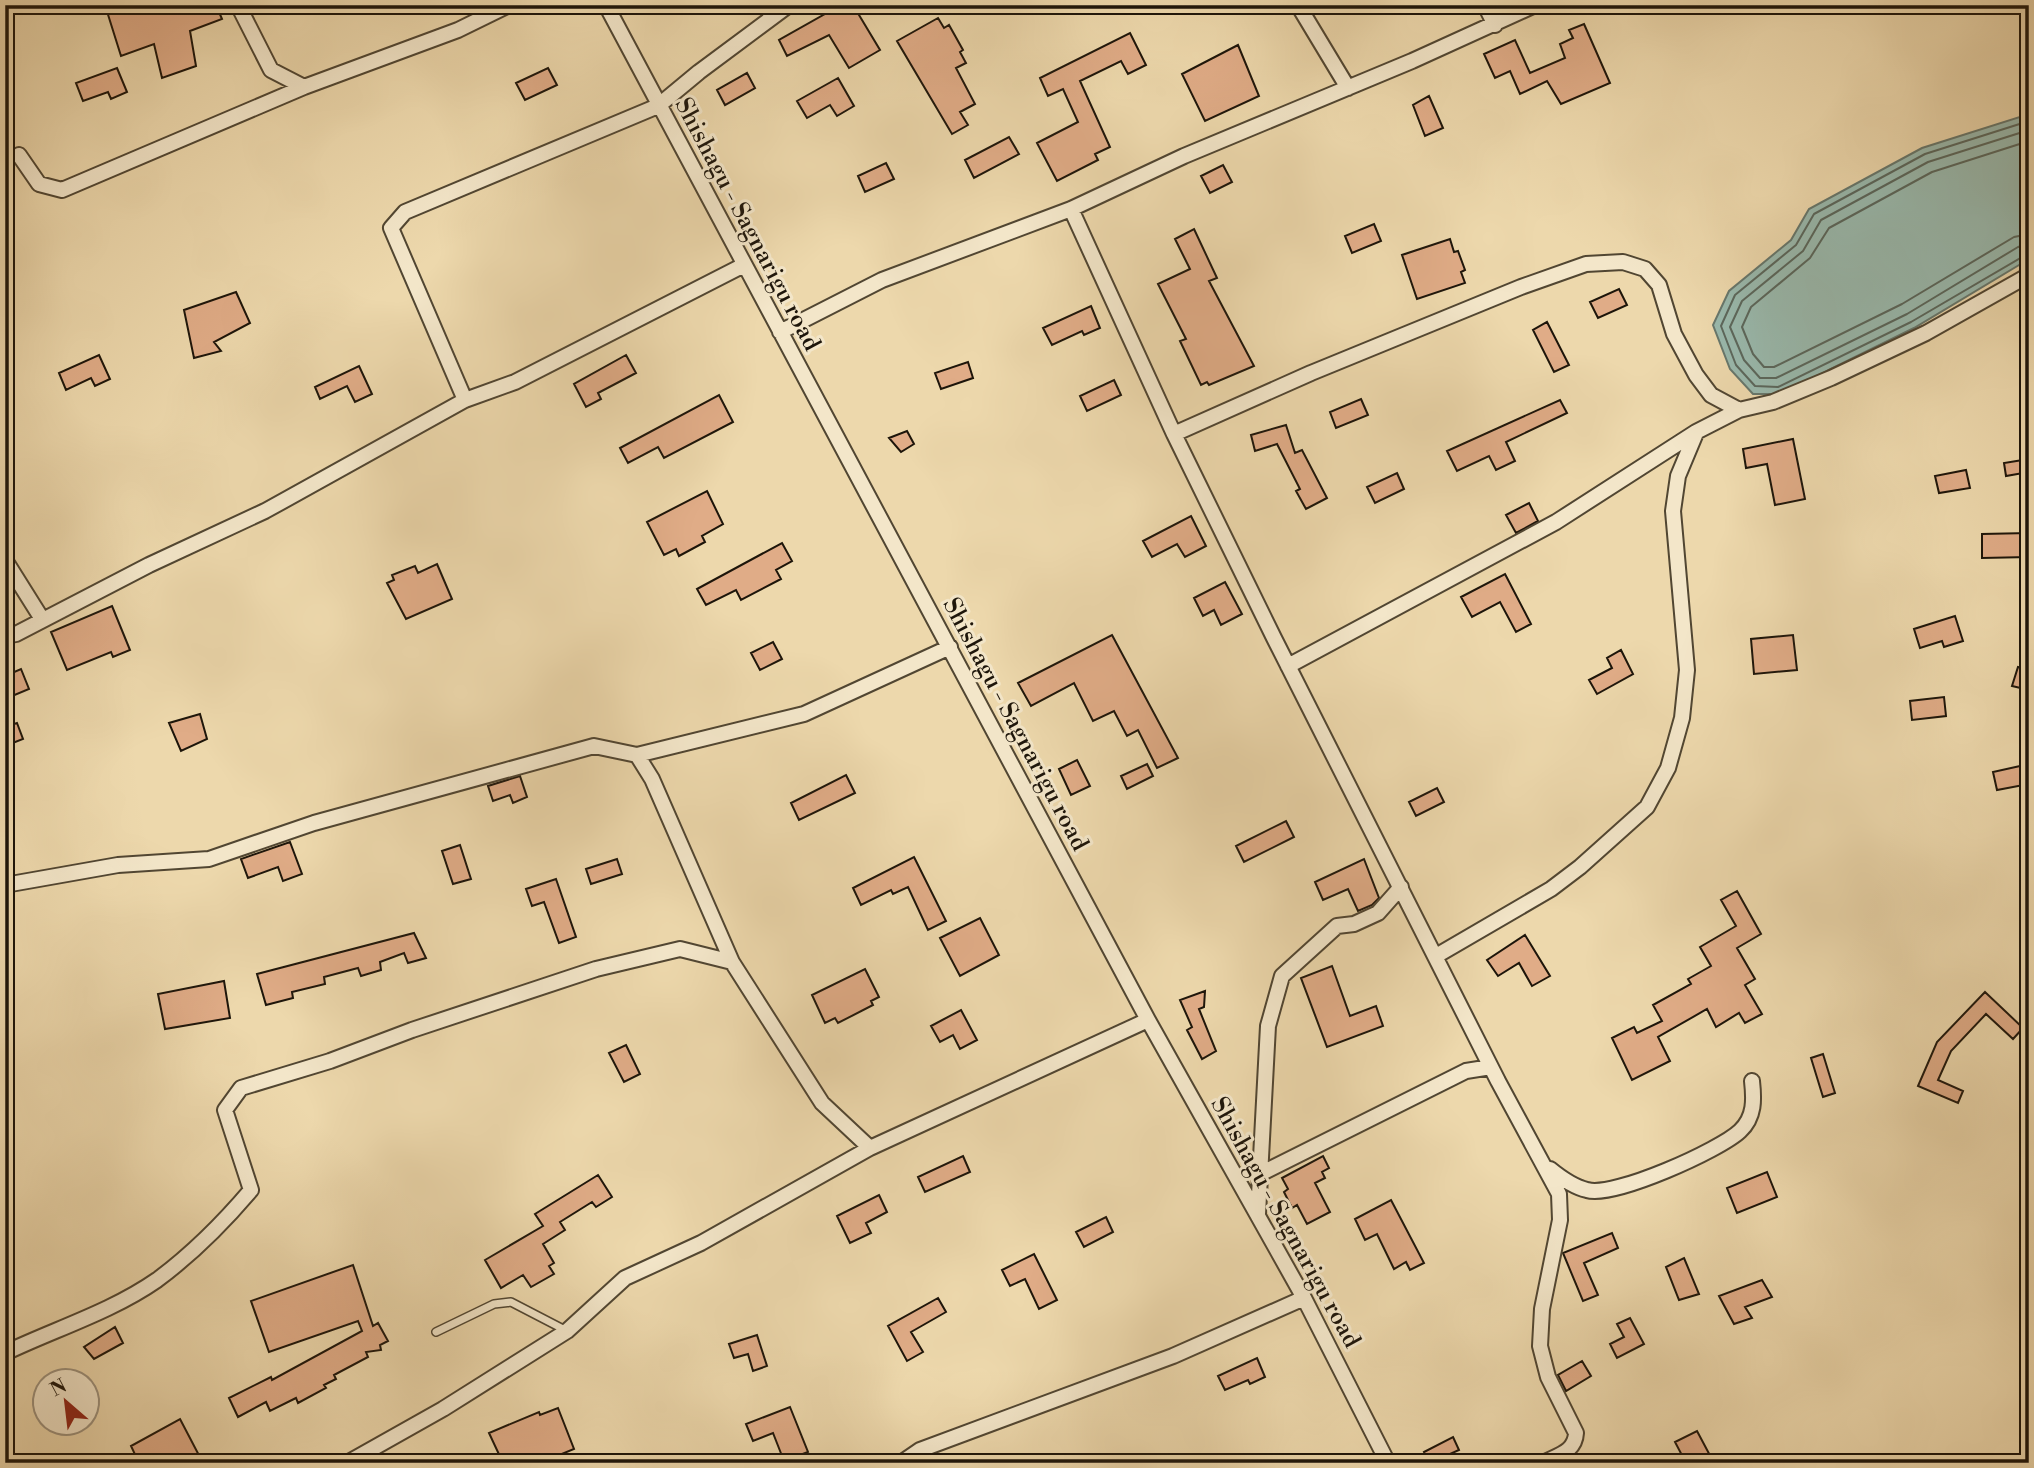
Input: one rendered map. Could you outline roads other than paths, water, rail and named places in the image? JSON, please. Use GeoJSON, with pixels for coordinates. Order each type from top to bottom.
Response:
{"type":"FeatureCollection","features":[{"type":"Feature","properties":{"kind":"street"},"geometry":{"type":"LineString","coordinates":[[239,5],[271,70],[304,87]]}},
{"type":"Feature","properties":{"kind":"street"},"geometry":{"type":"LineString","coordinates":[[19,155],[39,184],[62,190],[304,87],[430,41],[509,5]]}},
{"type":"Feature","properties":{"kind":"street","name":"Shishagu - Sagnarigu road"},"geometry":{"type":"LineString","coordinates":[[606,5],[1148,1020],[1304,1298],[1388,1463]]}},
{"type":"Feature","properties":{"kind":"street"},"geometry":{"type":"LineString","coordinates":[[465,400],[391,228],[405,212],[658,106],[789,5]]}},
{"type":"Feature","properties":{"kind":"street"},"geometry":{"type":"LineString","coordinates":[[1298,5],[1348,88]]}},
{"type":"Feature","properties":{"kind":"street"},"geometry":{"type":"LineString","coordinates":[[1485,5],[1495,25]]}},
{"type":"Feature","properties":{"kind":"street"},"geometry":{"type":"LineString","coordinates":[[780,332],[882,280],[1070,209],[1184,156],[1495,25],[1535,5]]}},
{"type":"Feature","properties":{"kind":"street"},"geometry":{"type":"LineString","coordinates":[[1070,209],[1094,254],[1174,434],[1288,666],[1491,1067],[1546,1166],[1561,1205],[1542,1309],[1541,1346],[1548,1377],[1576,1433],[1576,1443],[1570,1450],[1543,1463]]}},
{"type":"Feature","properties":{"kind":"street"},"geometry":{"type":"LineString","coordinates":[[1174,434],[1311,373],[1521,287],[1586,264],[1623,262],[1645,269],[1659,285],[1674,334],[1696,375],[1711,395],[1740,410]]}},
{"type":"Feature","properties":{"kind":"street"},"geometry":{"type":"LineString","coordinates":[[5,636],[16,634],[265,511],[465,400],[515,382],[613,334],[688,291],[744,265]]}},
{"type":"Feature","properties":{"kind":"street"},"geometry":{"type":"LineString","coordinates":[[1288,666],[1556,522],[1696,432],[1740,410],[1773,402],[1914,339],[2029,275]]}},
{"type":"Feature","properties":{"kind":"street"},"geometry":{"type":"LineString","coordinates":[[1436,956],[1550,889],[1580,867],[1647,807],[1668,768],[1682,718],[1687,670],[1672,511],[1678,476],[1696,432]]}},
{"type":"Feature","properties":{"kind":"street"},"geometry":{"type":"LineString","coordinates":[[5,560],[42,619]]}},
{"type":"Feature","properties":{"kind":"street"},"geometry":{"type":"LineString","coordinates":[[5,885],[118,865],[209,859],[327,819],[594,746],[638,755],[804,714],[950,646]]}},
{"type":"Feature","properties":{"kind":"street"},"geometry":{"type":"LineString","coordinates":[[638,755],[652,779],[732,962],[822,1103],[870,1148]]}},
{"type":"Feature","properties":{"kind":"street"},"geometry":{"type":"LineString","coordinates":[[1258,1215],[1268,1026],[1282,976],[1337,926],[1354,924],[1378,913],[1401,887]]}},
{"type":"Feature","properties":{"kind":"street"},"geometry":{"type":"LineString","coordinates":[[5,1353],[68,1327],[155,1280],[220,1226],[251,1190],[225,1110],[241,1088],[330,1061],[412,1030],[596,969],[680,949],[732,962]]}},
{"type":"Feature","properties":{"kind":"street"},"geometry":{"type":"LineString","coordinates":[[347,1463],[443,1409],[567,1331],[625,1278],[701,1243],[870,1148],[1148,1020]]}},
{"type":"Feature","properties":{"kind":"street"},"geometry":{"type":"LineString","coordinates":[[1260,1174],[1466,1071],[1491,1067]]}},
{"type":"Feature","properties":{"kind":"street"},"geometry":{"type":"LineString","coordinates":[[1546,1166],[1562,1178],[1589,1191],[1623,1186],[1653,1176],[1687,1161],[1741,1131],[1754,1105],[1752,1081]]}},
{"type":"Feature","properties":{"kind":"street"},"geometry":{"type":"LineString","coordinates":[[901,1463],[920,1450],[1174,1356],[1304,1298]]}},
{"type":"Feature","properties":{"kind":"lane"},"geometry":{"type":"LineString","coordinates":[[436,1332],[494,1304],[511,1302],[567,1331]]}},
{"type":"Feature","properties":{"kind":"water"},"geometry":{"type":"Polygon","coordinates":[[[2029,114],[2029,259],[1914,328],[1780,394],[1753,394],[1730,369],[1713,325],[1729,291],[1791,240],[1809,209],[1922,148],[2029,114]]]}}]}
